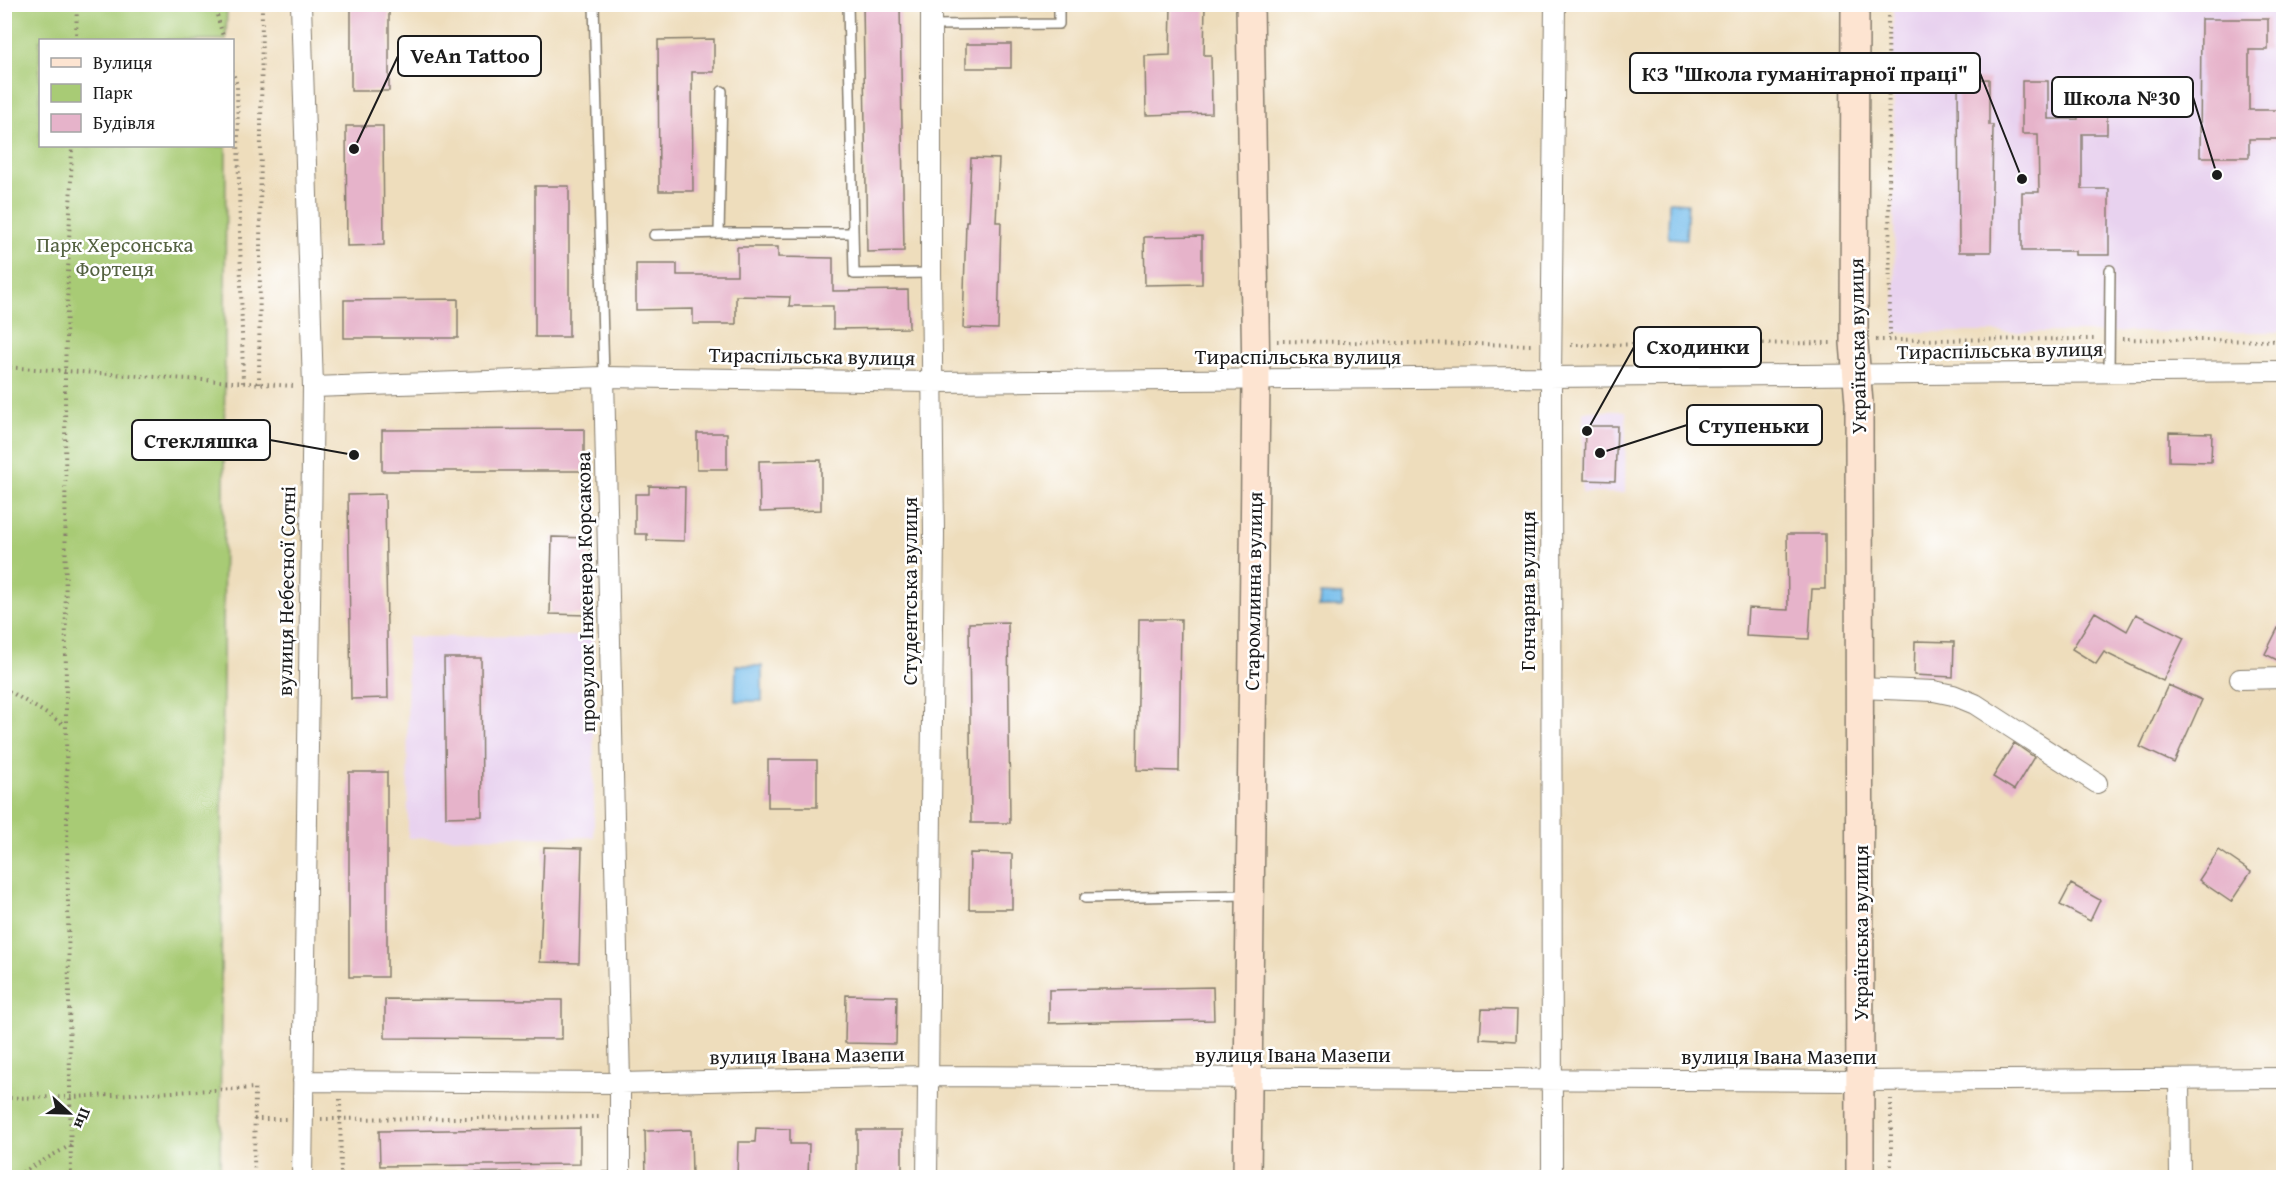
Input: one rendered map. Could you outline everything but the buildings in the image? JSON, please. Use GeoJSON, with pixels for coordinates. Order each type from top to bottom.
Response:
{"type":"FeatureCollection","features":[{"type":"Feature","properties":{"kind":"street","name":"вулиця Небесної Сотні"},"geometry":{"type":"LineString","coordinates":[[302,4],[313,387],[302,1178]]}},
{"type":"Feature","properties":{"kind":"street","name":"Студентська вулиця"},"geometry":{"type":"LineString","coordinates":[[927,1178],[934,533],[931,4]]}},
{"type":"Feature","properties":{"kind":"street","name":"Старомлинна вулиця"},"geometry":{"type":"LineString","coordinates":[[1247,1178],[1256,380],[1250,4]]}},
{"type":"Feature","properties":{"kind":"street","name":"Гончарна вулиця"},"geometry":{"type":"LineString","coordinates":[[1552,1178],[1551,377],[1555,4]]}},
{"type":"Feature","properties":{"kind":"street","name":"Українська вулиця"},"geometry":{"type":"LineString","coordinates":[[1855,4],[1854,343],[1857,376],[1860,1178]]}},
{"type":"Feature","properties":{"kind":"street","name":"Тираспільська вулиця"},"geometry":{"type":"LineString","coordinates":[[313,387],[604,377],[932,382],[2283,371]]}},
{"type":"Feature","properties":{"kind":"street","name":"провулок Інженера Корсакова"},"geometry":{"type":"LineString","coordinates":[[604,377],[620,1083],[620,1177]]}},
{"type":"Feature","properties":{"kind":"street"},"geometry":{"type":"LineString","coordinates":[[2240,679],[2283,678]]}},
{"type":"Feature","properties":{"kind":"street"},"geometry":{"type":"LineString","coordinates":[[1859,688],[1934,691],[1953,695],[1975,704],[2097,783]]}},
{"type":"Feature","properties":{"kind":"street","name":"вулиця Івана Мазепи"},"geometry":{"type":"LineString","coordinates":[[303,1081],[620,1083],[928,1076],[1860,1081],[2283,1078]]}},
{"type":"Feature","properties":{"kind":"street"},"geometry":{"type":"LineString","coordinates":[[2180,1079],[2180,1178]]}},
{"type":"Feature","properties":{"kind":"lane","name":"провулок Інженера Корсакова"},"geometry":{"type":"LineString","coordinates":[[594,4],[604,377]]}},
{"type":"Feature","properties":{"kind":"lane"},"geometry":{"type":"LineString","coordinates":[[848,4],[854,274],[931,273]]}},
{"type":"Feature","properties":{"kind":"lane"},"geometry":{"type":"LineString","coordinates":[[931,26],[1059,24],[1059,4]]}},
{"type":"Feature","properties":{"kind":"lane"},"geometry":{"type":"LineString","coordinates":[[719,233],[722,91]]}},
{"type":"Feature","properties":{"kind":"lane"},"geometry":{"type":"LineString","coordinates":[[654,235],[853,233]]}},
{"type":"Feature","properties":{"kind":"lane"},"geometry":{"type":"LineString","coordinates":[[2109,372],[2110,270]]}},
{"type":"Feature","properties":{"kind":"lane"},"geometry":{"type":"LineString","coordinates":[[1085,898],[1250,895]]}},
{"type":"Feature","properties":{"kind":"lane"},"geometry":{"type":"LineString","coordinates":[[394,1178],[620,1177]]}},
{"type":"Feature","properties":{"kind":"path"},"geometry":{"type":"LineString","coordinates":[[76,39],[77,4]]}},
{"type":"Feature","properties":{"kind":"path"},"geometry":{"type":"LineString","coordinates":[[214,4],[224,39]]}},
{"type":"Feature","properties":{"kind":"path"},"geometry":{"type":"LineString","coordinates":[[259,384],[262,4]]}},
{"type":"Feature","properties":{"kind":"path"},"geometry":{"type":"LineString","coordinates":[[1888,4],[1890,338]]}},
{"type":"Feature","properties":{"kind":"path"},"geometry":{"type":"LineString","coordinates":[[234,76],[237,85],[243,383]]}},
{"type":"Feature","properties":{"kind":"path"},"geometry":{"type":"LineString","coordinates":[[71,1178],[65,371],[72,147]]}},
{"type":"Feature","properties":{"kind":"path"},"geometry":{"type":"LineString","coordinates":[[1255,340],[1552,345],[1854,343],[1890,338],[2283,341]]}},
{"type":"Feature","properties":{"kind":"path"},"geometry":{"type":"LineString","coordinates":[[4,367],[313,387]]}},
{"type":"Feature","properties":{"kind":"path"},"geometry":{"type":"LineString","coordinates":[[4,688],[66,726]]}},
{"type":"Feature","properties":{"kind":"path"},"geometry":{"type":"LineString","coordinates":[[340,1080],[341,1178]]}},
{"type":"Feature","properties":{"kind":"path"},"geometry":{"type":"LineString","coordinates":[[1891,1178],[1892,1080]]}},
{"type":"Feature","properties":{"kind":"path"},"geometry":{"type":"LineString","coordinates":[[4,1098],[255,1088],[254,1178]]}},
{"type":"Feature","properties":{"kind":"path"},"geometry":{"type":"LineString","coordinates":[[254,1119],[620,1117]]}},
{"type":"Feature","properties":{"kind":"path"},"geometry":{"type":"LineString","coordinates":[[12,1178],[71,1145]]}},
{"type":"Feature","properties":{"kind":"shaded area"},"geometry":{"type":"Polygon","coordinates":[[[1893,5],[2283,5],[2283,332],[1895,332],[1893,5]]]}},
{"type":"Feature","properties":{"kind":"shaded area"},"geometry":{"type":"Polygon","coordinates":[[[1583,411],[1626,411],[1625,493],[1582,493],[1583,411]]]}},
{"type":"Feature","properties":{"kind":"shaded area"},"geometry":{"type":"Polygon","coordinates":[[[593,636],[594,837],[408,838],[407,637],[593,636]]]}},
{"type":"Feature","properties":{"kind":"green space","name":"Парк Херсонська Фортеця"},"geometry":{"type":"Polygon","coordinates":[[[5,4],[227,5],[226,39],[39,39],[39,147],[226,147],[220,1177],[5,1177],[5,4]]]}},
{"type":"Feature","properties":{"kind":"water"},"geometry":{"type":"Polygon","coordinates":[[[1669,202],[1688,203],[1686,239],[1668,238],[1669,202]]]}},
{"type":"Feature","properties":{"kind":"water"},"geometry":{"type":"Polygon","coordinates":[[[1320,594],[1342,595],[1342,607],[1319,607],[1320,594]]]}},
{"type":"Feature","properties":{"kind":"water"},"geometry":{"type":"Polygon","coordinates":[[[736,665],[762,666],[762,701],[735,701],[736,665]]]}},
{"type":"Feature","properties":{"kind":"place","name":"VeAn Tattoo"},"geometry":{"type":"Point","coordinates":[354,149]}},
{"type":"Feature","properties":{"kind":"place","name":"Школа №30"},"geometry":{"type":"Point","coordinates":[2217,175]}},
{"type":"Feature","properties":{"kind":"place","name":"КЗ \"Школа гуманітарної праці\""},"geometry":{"type":"Point","coordinates":[2022,179]}},
{"type":"Feature","properties":{"kind":"place","name":"Сходинки"},"geometry":{"type":"Point","coordinates":[1587,431]}},
{"type":"Feature","properties":{"kind":"place","name":"Ступеньки"},"geometry":{"type":"Point","coordinates":[1600,453]}},
{"type":"Feature","properties":{"kind":"place","name":"Стекляшка"},"geometry":{"type":"Point","coordinates":[354,455]}}]}
